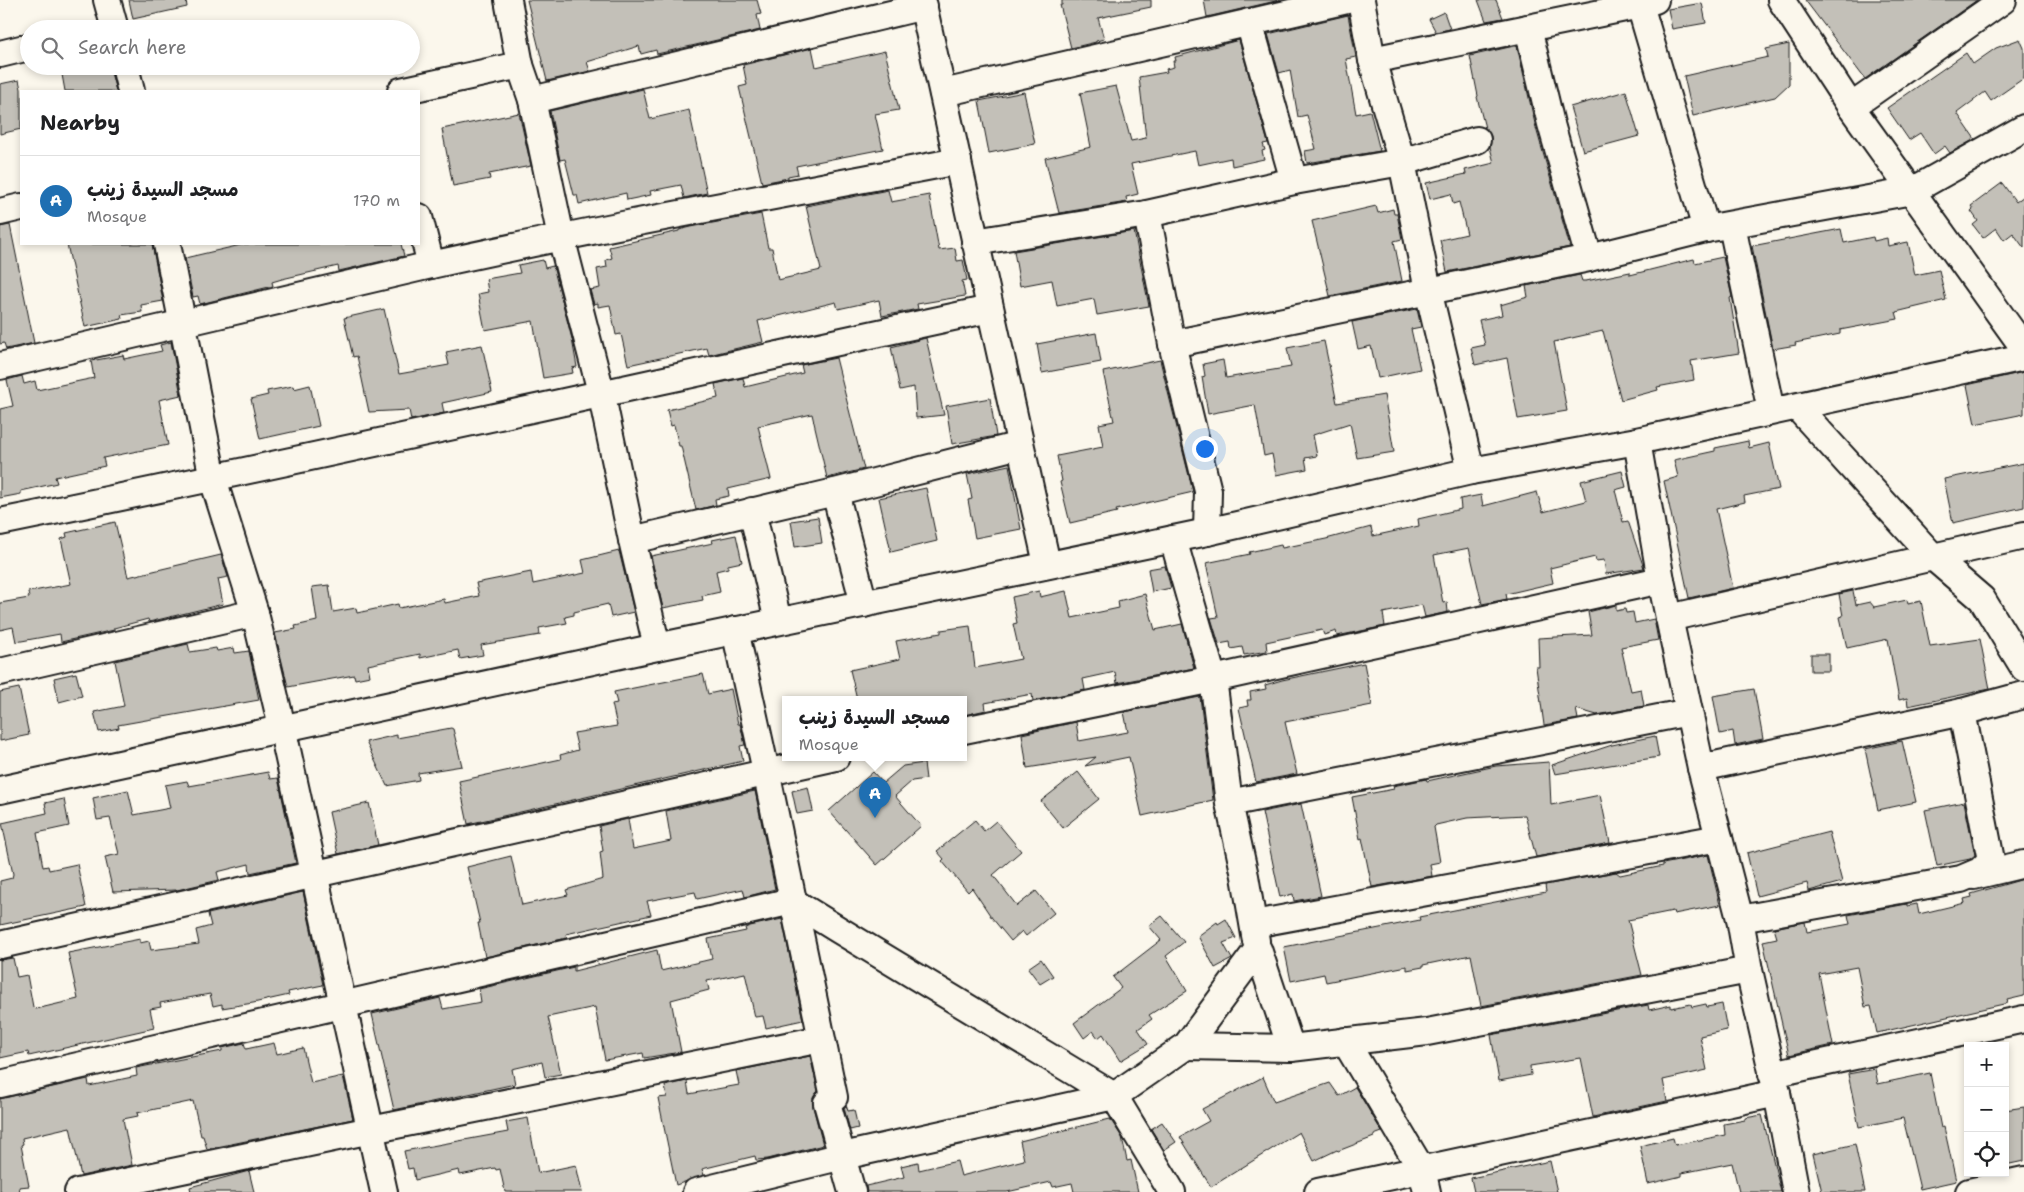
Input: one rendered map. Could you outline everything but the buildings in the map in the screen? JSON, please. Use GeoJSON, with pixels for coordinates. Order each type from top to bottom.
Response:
{"type":"FeatureCollection","features":[{"type":"Feature","properties":{"kind":"street"},"geometry":{"type":"LineString","coordinates":[[107,0],[113,20]]}},
{"type":"Feature","properties":{"kind":"street"},"geometry":{"type":"LineString","coordinates":[[508,0],[520,64],[532,100],[561,237],[601,392],[657,647]]}},
{"type":"Feature","properties":{"kind":"street"},"geometry":{"type":"LineString","coordinates":[[943,93],[1347,0]]}},
{"type":"Feature","properties":{"kind":"street"},"geometry":{"type":"LineString","coordinates":[[1361,0],[1372,60],[1402,162],[1428,290],[1471,471]]}},
{"type":"Feature","properties":{"kind":"street"},"geometry":{"type":"LineString","coordinates":[[1781,0],[1851,107],[2024,348]]}},
{"type":"Feature","properties":{"kind":"street"},"geometry":{"type":"LineString","coordinates":[[1851,107],[2003,0]]}},
{"type":"Feature","properties":{"kind":"street"},"geometry":{"type":"LineString","coordinates":[[532,100],[923,3],[1046,564]]}},
{"type":"Feature","properties":{"kind":"street"},"geometry":{"type":"LineString","coordinates":[[1372,60],[1647,3],[1706,229]]}},
{"type":"Feature","properties":{"kind":"street"},"geometry":{"type":"LineString","coordinates":[[1250,22],[1294,181]]}},
{"type":"Feature","properties":{"kind":"street"},"geometry":{"type":"LineString","coordinates":[[1528,28],[1550,124],[1589,258]]}},
{"type":"Feature","properties":{"kind":"street"},"geometry":{"type":"LineString","coordinates":[[0,54],[20,49]]}},
{"type":"Feature","properties":{"kind":"street"},"geometry":{"type":"LineString","coordinates":[[405,90],[520,64]]}},
{"type":"Feature","properties":{"kind":"street"},"geometry":{"type":"LineString","coordinates":[[127,75],[131,90]]}},
{"type":"Feature","properties":{"kind":"street"},"geometry":{"type":"LineString","coordinates":[[1172,344],[1589,258],[1706,229],[1732,226],[1912,191],[2024,128]]}},
{"type":"Feature","properties":{"kind":"street"},"geometry":{"type":"LineString","coordinates":[[975,242],[1147,214],[1294,181],[1402,162],[1476,140]]}},
{"type":"Feature","properties":{"kind":"street"},"geometry":{"type":"LineString","coordinates":[[0,366],[184,325],[431,265],[561,237],[958,161]]}},
{"type":"Feature","properties":{"kind":"street"},"geometry":{"type":"LineString","coordinates":[[0,212],[20,207]]}},
{"type":"Feature","properties":{"kind":"street"},"geometry":{"type":"LineString","coordinates":[[1147,214],[1172,344],[1208,492],[1207,532]]}},
{"type":"Feature","properties":{"kind":"street"},"geometry":{"type":"LineString","coordinates":[[420,221],[431,265]]}},
{"type":"Feature","properties":{"kind":"street"},"geometry":{"type":"LineString","coordinates":[[1732,226],[1784,409],[1933,557],[1982,599],[2024,668]]}},
{"type":"Feature","properties":{"kind":"street"},"geometry":{"type":"LineString","coordinates":[[167,245],[213,479],[255,613],[344,1003],[384,1192]]}},
{"type":"Feature","properties":{"kind":"street"},"geometry":{"type":"LineString","coordinates":[[0,522],[213,479],[601,392],[990,309]]}},
{"type":"Feature","properties":{"kind":"street"},"geometry":{"type":"LineString","coordinates":[[0,790],[734,630],[1207,532],[1471,471],[1637,441],[2024,357]]}},
{"type":"Feature","properties":{"kind":"street"},"geometry":{"type":"LineString","coordinates":[[1637,441],[1668,618],[1701,768],[1740,919],[1796,1192]]}},
{"type":"Feature","properties":{"kind":"street"},"geometry":{"type":"LineString","coordinates":[[632,540],[835,492],[1020,445]]}},
{"type":"Feature","properties":{"kind":"street"},"geometry":{"type":"LineString","coordinates":[[835,492],[864,604]]}},
{"type":"Feature","properties":{"kind":"street"},"geometry":{"type":"LineString","coordinates":[[752,511],[778,621]]}},
{"type":"Feature","properties":{"kind":"street"},"geometry":{"type":"LineString","coordinates":[[1668,618],[2024,536]]}},
{"type":"Feature","properties":{"kind":"street"},"geometry":{"type":"LineString","coordinates":[[1173,539],[1213,679],[1228,803],[1256,937],[1291,1048]]}},
{"type":"Feature","properties":{"kind":"street"},"geometry":{"type":"LineString","coordinates":[[967,729],[1213,679],[1661,580]]}},
{"type":"Feature","properties":{"kind":"street"},"geometry":{"type":"LineString","coordinates":[[0,672],[255,613]]}},
{"type":"Feature","properties":{"kind":"street"},"geometry":{"type":"LineString","coordinates":[[734,630],[766,771],[834,1097],[828,1103],[852,1192]]}},
{"type":"Feature","properties":{"kind":"street"},"geometry":{"type":"LineString","coordinates":[[1701,768],[1962,712],[2024,695]]}},
{"type":"Feature","properties":{"kind":"street"},"geometry":{"type":"LineString","coordinates":[[1228,803],[1689,712]]}},
{"type":"Feature","properties":{"kind":"street"},"geometry":{"type":"LineString","coordinates":[[1961,879],[1980,871],[1991,860],[1962,712]]}},
{"type":"Feature","properties":{"kind":"street"},"geometry":{"type":"LineString","coordinates":[[0,944],[816,761]]}},
{"type":"Feature","properties":{"kind":"street"},"geometry":{"type":"LineString","coordinates":[[696,1192],[843,1156],[1114,1096],[1186,1046],[1256,937],[1719,838]]}},
{"type":"Feature","properties":{"kind":"street"},"geometry":{"type":"LineString","coordinates":[[1740,919],[1961,879],[2024,864]]}},
{"type":"Feature","properties":{"kind":"street"},"geometry":{"type":"LineString","coordinates":[[0,1084],[792,900],[1114,1096],[1172,1192]]}},
{"type":"Feature","properties":{"kind":"street"},"geometry":{"type":"LineString","coordinates":[[1186,1046],[1291,1048],[1427,1032],[1749,970]]}},
{"type":"Feature","properties":{"kind":"street"},"geometry":{"type":"LineString","coordinates":[[1318,1192],[1425,1181],[1775,1084],[2024,1019]]}},
{"type":"Feature","properties":{"kind":"street"},"geometry":{"type":"LineString","coordinates":[[78,1192],[371,1130],[821,1039]]}},
{"type":"Feature","properties":{"kind":"street"},"geometry":{"type":"LineString","coordinates":[[1345,1041],[1425,1181]]}},
{"type":"Feature","properties":{"kind":"street"},"geometry":{"type":"LineString","coordinates":[[1969,1192],[2024,1180]]}},
{"type":"Feature","properties":{"kind":"place","name":"مسجد السيدة زينب"},"geometry":{"type":"Point","coordinates":[875,818]}}]}
